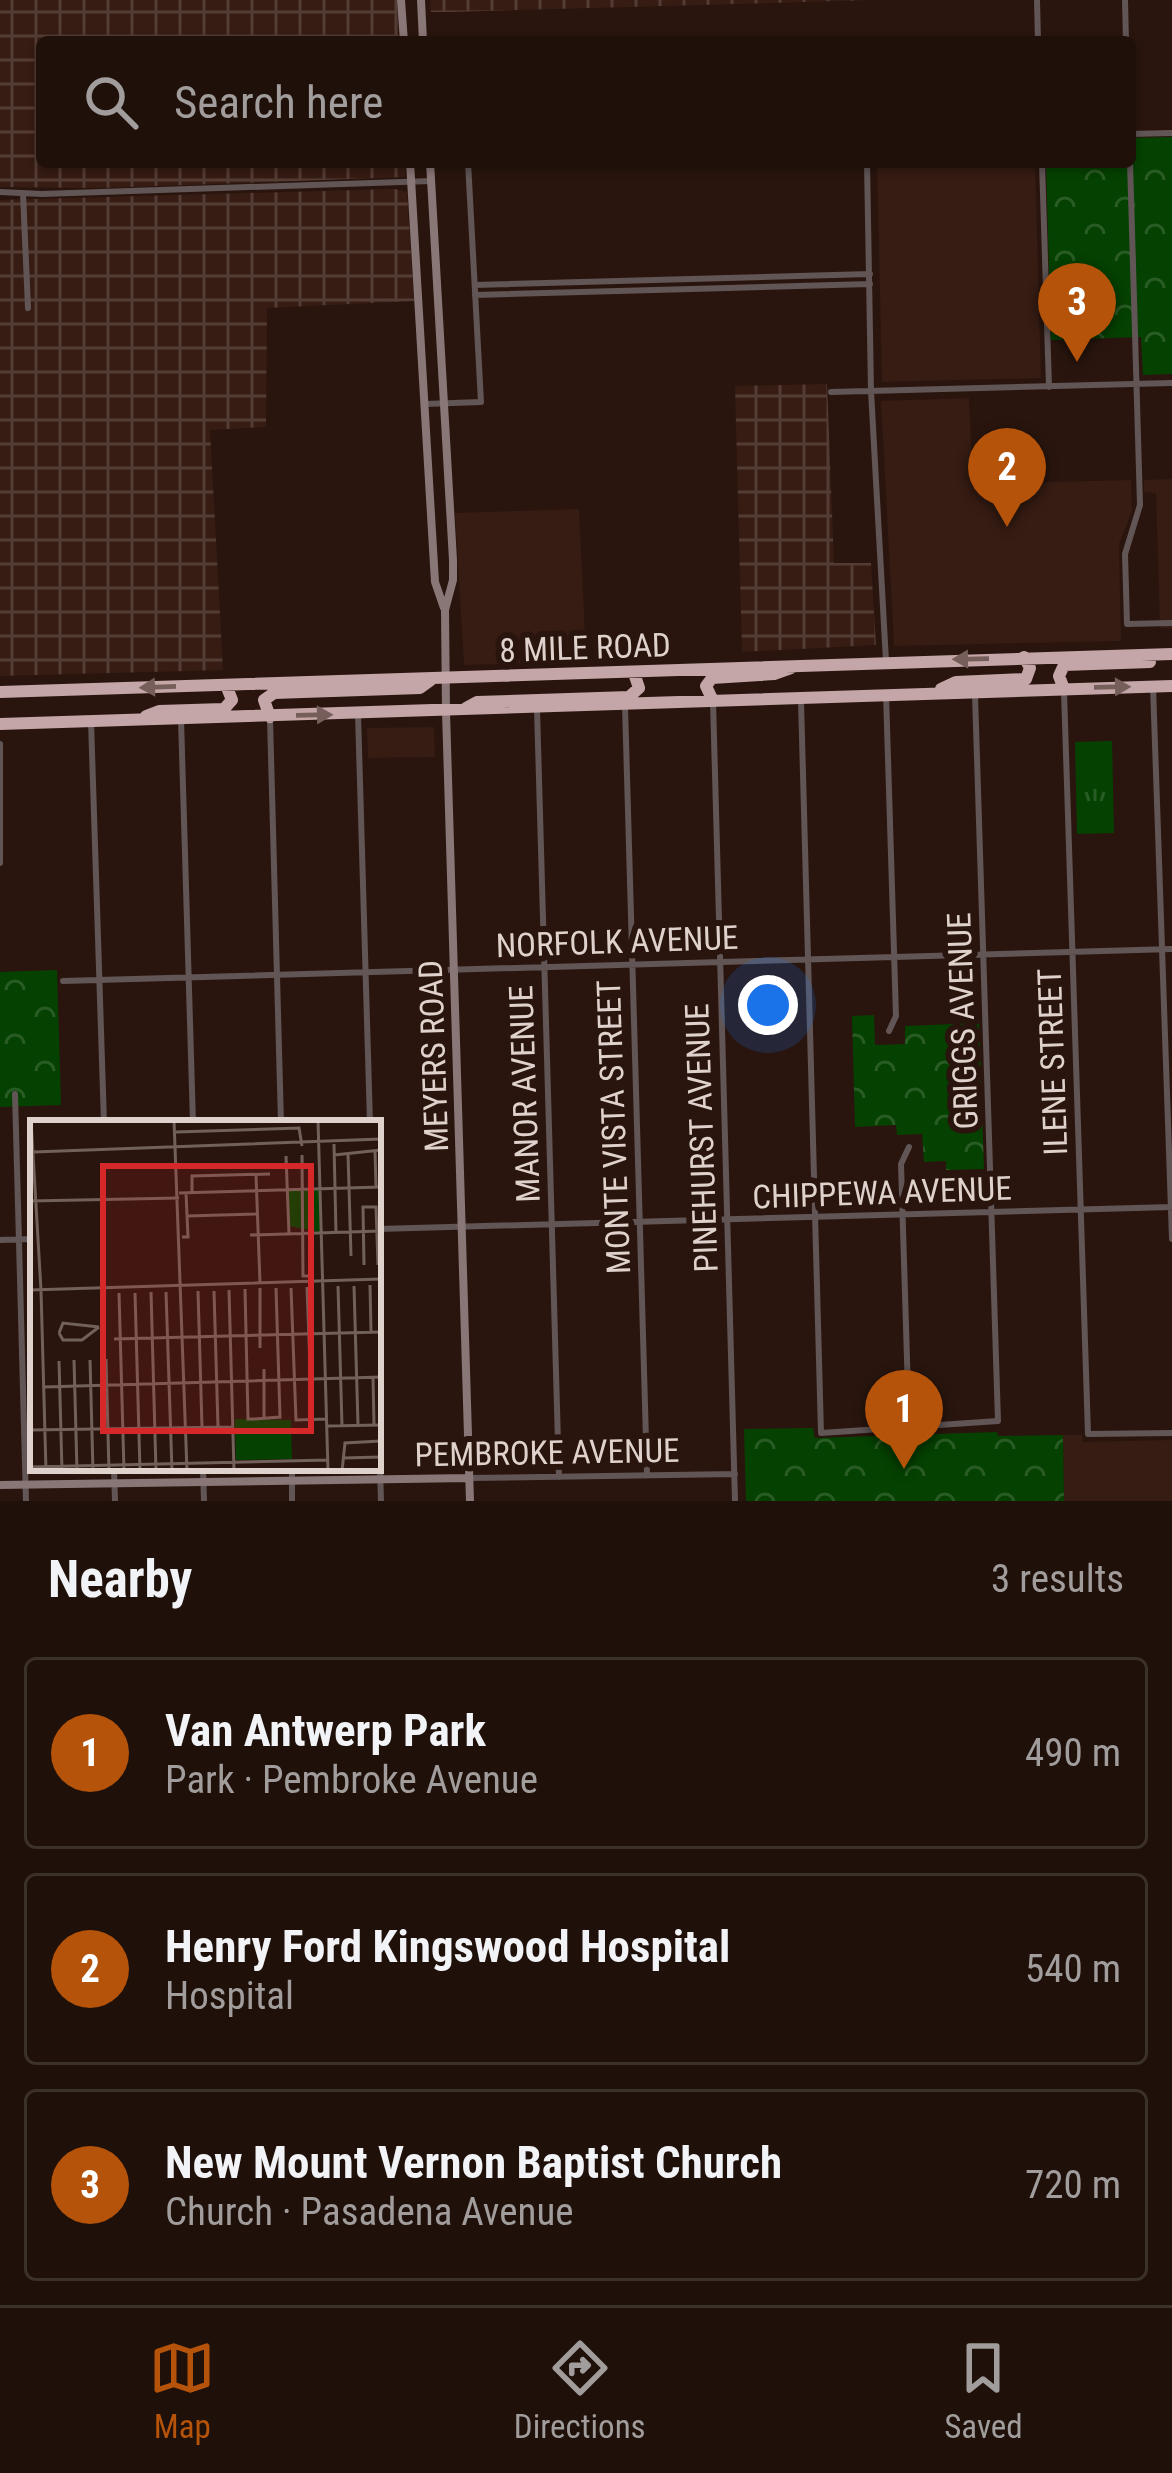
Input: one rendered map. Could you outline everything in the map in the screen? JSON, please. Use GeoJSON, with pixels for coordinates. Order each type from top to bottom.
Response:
{"type":"FeatureCollection","features":[{"type":"Feature","properties":{"kind":"highway"},"geometry":{"type":"LineString","coordinates":[[935,692],[956,682],[1026,679],[1030,668],[1024,657]]}},
{"type":"Feature","properties":{"kind":"highway","name":"8 MILE ROAD"},"geometry":{"type":"LineString","coordinates":[[0,692],[886,661],[1172,658]]}},
{"type":"Feature","properties":{"kind":"highway"},"geometry":{"type":"LineString","coordinates":[[1064,688],[1059,676],[1064,665],[1172,658]]}},
{"type":"Feature","properties":{"kind":"highway"},"geometry":{"type":"LineString","coordinates":[[712,701],[706,689],[712,678],[774,674],[804,664]]}},
{"type":"Feature","properties":{"kind":"highway"},"geometry":{"type":"LineString","coordinates":[[453,711],[477,702],[628,697],[639,688],[634,673]]}},
{"type":"Feature","properties":{"kind":"highway"},"geometry":{"type":"LineString","coordinates":[[270,717],[264,700],[274,693],[421,688],[439,680]]}},
{"type":"Feature","properties":{"kind":"highway"},"geometry":{"type":"LineString","coordinates":[[134,720],[159,711],[226,708],[232,698],[226,685]]}},
{"type":"Feature","properties":{"kind":"highway","name":"8 MILE ROAD"},"geometry":{"type":"LineString","coordinates":[[0,724],[1172,686]]}},
{"type":"Feature","properties":{"kind":"street"},"geometry":{"type":"LineString","coordinates":[[401,0],[404,36]]}},
{"type":"Feature","properties":{"kind":"street"},"geometry":{"type":"LineString","coordinates":[[421,0],[423,36]]}},
{"type":"Feature","properties":{"kind":"street"},"geometry":{"type":"LineString","coordinates":[[1037,0],[1039,36]]}},
{"type":"Feature","properties":{"kind":"street"},"geometry":{"type":"LineString","coordinates":[[1125,0],[1126,36]]}},
{"type":"Feature","properties":{"kind":"street"},"geometry":{"type":"LineString","coordinates":[[1136,134],[1172,133]]}},
{"type":"Feature","properties":{"kind":"street","name":"MEYERS ROAD"},"geometry":{"type":"LineString","coordinates":[[411,168],[435,582],[445,610]]}},
{"type":"Feature","properties":{"kind":"street","name":"MEYERS ROAD"},"geometry":{"type":"LineString","coordinates":[[430,168],[453,560],[439,680],[453,711],[454,969],[470,1501]]}},
{"type":"Feature","properties":{"kind":"street"},"geometry":{"type":"LineString","coordinates":[[424,404],[481,402],[468,168]]}},
{"type":"Feature","properties":{"kind":"street"},"geometry":{"type":"LineString","coordinates":[[867,168],[872,392],[886,661]]}},
{"type":"Feature","properties":{"kind":"street"},"geometry":{"type":"LineString","coordinates":[[1042,168],[1049,387]]}},
{"type":"Feature","properties":{"kind":"street"},"geometry":{"type":"LineString","coordinates":[[1130,168],[1140,505],[1125,554],[1127,624],[1172,623]]}},
{"type":"Feature","properties":{"kind":"street"},"geometry":{"type":"LineString","coordinates":[[0,192],[431,181]]}},
{"type":"Feature","properties":{"kind":"street"},"geometry":{"type":"LineString","coordinates":[[23,193],[28,308]]}},
{"type":"Feature","properties":{"kind":"street"},"geometry":{"type":"LineString","coordinates":[[475,285],[870,274]]}},
{"type":"Feature","properties":{"kind":"street"},"geometry":{"type":"LineString","coordinates":[[789,276],[789,286]]}},
{"type":"Feature","properties":{"kind":"street"},"geometry":{"type":"LineString","coordinates":[[725,278],[726,288]]}},
{"type":"Feature","properties":{"kind":"street"},"geometry":{"type":"LineString","coordinates":[[662,280],[663,290]]}},
{"type":"Feature","properties":{"kind":"street"},"geometry":{"type":"LineString","coordinates":[[543,284],[544,293]]}},
{"type":"Feature","properties":{"kind":"street"},"geometry":{"type":"LineString","coordinates":[[475,296],[870,284]]}},
{"type":"Feature","properties":{"kind":"street"},"geometry":{"type":"LineString","coordinates":[[831,392],[1172,383]]}},
{"type":"Feature","properties":{"kind":"street"},"geometry":{"type":"LineString","coordinates":[[1154,686],[1172,1239]]}},
{"type":"Feature","properties":{"kind":"street","name":"ILENE STREET"},"geometry":{"type":"LineString","coordinates":[[1064,688],[1088,1434],[1172,1433]]}},
{"type":"Feature","properties":{"kind":"street","name":"GRIGGS AVENUE"},"geometry":{"type":"LineString","coordinates":[[909,1424],[998,1421],[974,691]]}},
{"type":"Feature","properties":{"kind":"street"},"geometry":{"type":"LineString","coordinates":[[886,693],[896,1016],[889,1031]]}},
{"type":"Feature","properties":{"kind":"street"},"geometry":{"type":"LineString","coordinates":[[801,696],[821,1433],[860,1433],[909,1424],[901,1164],[909,1147]]}},
{"type":"Feature","properties":{"kind":"street","name":"PINEHURST AVENUE"},"geometry":{"type":"LineString","coordinates":[[712,701],[735,1501]]}},
{"type":"Feature","properties":{"kind":"street","name":"MONTE VISTA STREET"},"geometry":{"type":"LineString","coordinates":[[625,706],[647,1475]]}},
{"type":"Feature","properties":{"kind":"street","name":"MANOR AVENUE"},"geometry":{"type":"LineString","coordinates":[[537,709],[559,1477]]}},
{"type":"Feature","properties":{"kind":"street"},"geometry":{"type":"LineString","coordinates":[[358,714],[370,1120]]}},
{"type":"Feature","properties":{"kind":"street"},"geometry":{"type":"LineString","coordinates":[[270,717],[281,1120]]}},
{"type":"Feature","properties":{"kind":"street"},"geometry":{"type":"LineString","coordinates":[[181,719],[193,1120]]}},
{"type":"Feature","properties":{"kind":"street"},"geometry":{"type":"LineString","coordinates":[[92,722],[104,1120]]}},
{"type":"Feature","properties":{"kind":"street"},"geometry":{"type":"LineString","coordinates":[[0,744],[0,863]]}},
{"type":"Feature","properties":{"kind":"street","name":"NORFOLK AVENUE"},"geometry":{"type":"LineString","coordinates":[[62,980],[1172,949]]}},
{"type":"Feature","properties":{"kind":"street"},"geometry":{"type":"LineString","coordinates":[[15,1094],[26,1501]]}},
{"type":"Feature","properties":{"kind":"street","name":"CHIPPEWA AVENUE"},"geometry":{"type":"LineString","coordinates":[[381,1229],[1172,1207]]}},
{"type":"Feature","properties":{"kind":"street"},"geometry":{"type":"LineString","coordinates":[[0,1240],[30,1239]]}},
{"type":"Feature","properties":{"kind":"street"},"geometry":{"type":"LineString","coordinates":[[114,1471],[115,1501]]}},
{"type":"Feature","properties":{"kind":"street"},"geometry":{"type":"LineString","coordinates":[[203,1471],[204,1501]]}},
{"type":"Feature","properties":{"kind":"street"},"geometry":{"type":"LineString","coordinates":[[292,1471],[292,1501]]}},
{"type":"Feature","properties":{"kind":"street"},"geometry":{"type":"LineString","coordinates":[[380,1471],[381,1501]]}},
{"type":"Feature","properties":{"kind":"street","name":"PEMBROKE AVENUE"},"geometry":{"type":"LineString","coordinates":[[0,1485],[735,1474]]}},
{"type":"Feature","properties":{"kind":"shaded area"},"geometry":{"type":"Polygon","coordinates":[[[0,0],[397,0],[399,36],[36,36],[36,168],[406,168],[405,177],[0,187],[0,0]]]}},
{"type":"Feature","properties":{"kind":"shaded area"},"geometry":{"type":"Polygon","coordinates":[[[430,0],[875,0],[431,12],[430,0]]]}},
{"type":"Feature","properties":{"kind":"shaded area"},"geometry":{"type":"Polygon","coordinates":[[[877,168],[1035,168],[1041,378],[882,382],[877,168]]]}},
{"type":"Feature","properties":{"kind":"shaded area"},"geometry":{"type":"Polygon","coordinates":[[[407,192],[414,301],[267,308],[266,427],[210,430],[223,670],[0,676],[0,200],[407,192]]]}},
{"type":"Feature","properties":{"kind":"shaded area"},"geometry":{"type":"Polygon","coordinates":[[[827,384],[834,563],[871,563],[876,645],[742,652],[735,386],[827,384]]]}},
{"type":"Feature","properties":{"kind":"shaded area"},"geometry":{"type":"Polygon","coordinates":[[[969,398],[973,484],[1131,480],[1132,511],[1119,544],[1121,641],[894,646],[881,401],[969,398]]]}},
{"type":"Feature","properties":{"kind":"shaded area"},"geometry":{"type":"Polygon","coordinates":[[[1172,479],[1172,628],[1160,628],[1156,493],[1144,492],[1144,480],[1172,479]]]}},
{"type":"Feature","properties":{"kind":"shaded area"},"geometry":{"type":"Polygon","coordinates":[[[579,509],[586,657],[579,662],[464,665],[455,513],[579,509]]]}},
{"type":"Feature","properties":{"kind":"shaded area"},"geometry":{"type":"Polygon","coordinates":[[[434,727],[435,757],[368,758],[367,728],[434,727]]]}},
{"type":"Feature","properties":{"kind":"shaded area"},"geometry":{"type":"Polygon","coordinates":[[[1063,1435],[1082,1435],[1083,1442],[1172,1440],[1172,1501],[1064,1501],[1063,1435]]]}},
{"type":"Feature","properties":{"kind":"green space"},"geometry":{"type":"Polygon","coordinates":[[[1172,137],[1172,374],[1143,375],[1141,337],[1051,340],[1046,168],[1136,168],[1136,138],[1172,137]]]}},
{"type":"Feature","properties":{"kind":"green space"},"geometry":{"type":"Polygon","coordinates":[[[1112,741],[1114,833],[1077,834],[1075,742],[1112,741]]]}},
{"type":"Feature","properties":{"kind":"green space"},"geometry":{"type":"Polygon","coordinates":[[[57,970],[61,1105],[0,1107],[0,972],[57,970]]]}},
{"type":"Feature","properties":{"kind":"green space"},"geometry":{"type":"Polygon","coordinates":[[[874,1015],[875,1045],[905,1044],[905,1026],[979,1023],[984,1169],[946,1170],[946,1161],[924,1162],[922,1134],[897,1135],[896,1125],[855,1127],[852,1016],[874,1015]]]}},
{"type":"Feature","properties":{"kind":"green space"},"geometry":{"type":"Polygon","coordinates":[[[813,1428],[815,1438],[997,1432],[998,1436],[1063,1435],[1064,1501],[746,1501],[744,1429],[813,1428]]]}},
{"type":"Feature","properties":{"kind":"place","name":"New Mount Vernon Baptist Church"},"geometry":{"type":"Point","coordinates":[1077,362]}},
{"type":"Feature","properties":{"kind":"place","name":"Henry Ford Kingswood Hospital"},"geometry":{"type":"Point","coordinates":[1007,527]}},
{"type":"Feature","properties":{"kind":"place","name":"Van Antwerp Park"},"geometry":{"type":"Point","coordinates":[904,1469]}}]}
